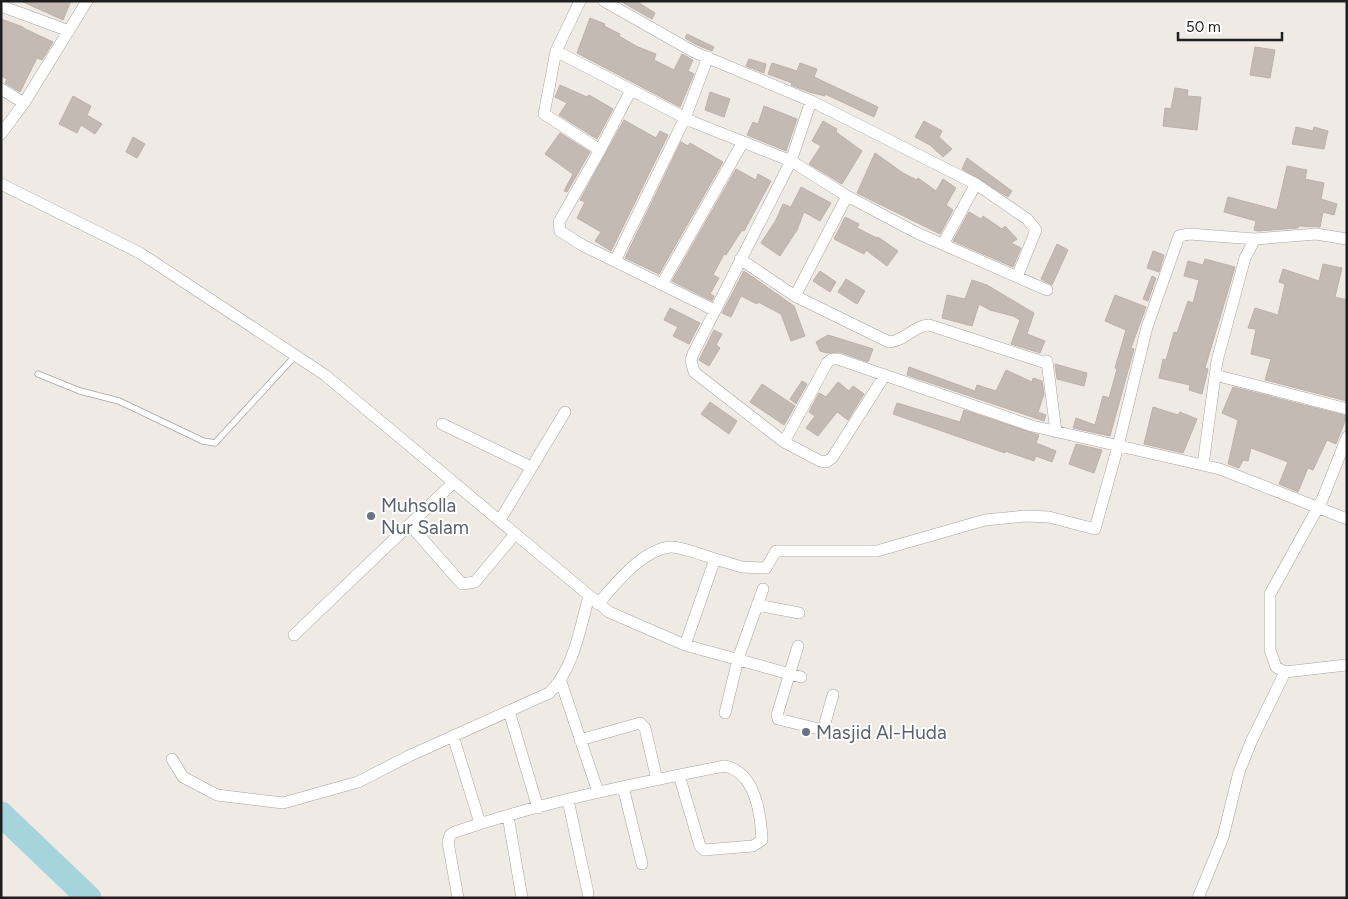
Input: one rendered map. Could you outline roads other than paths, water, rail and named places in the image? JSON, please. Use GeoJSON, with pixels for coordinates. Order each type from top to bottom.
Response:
{"type":"FeatureCollection","features":[{"type":"Feature","properties":{"kind":"street"},"geometry":{"type":"LineString","coordinates":[[1,134],[24,103],[87,1]]}},
{"type":"Feature","properties":{"kind":"street"},"geometry":{"type":"LineString","coordinates":[[580,1],[556,51],[544,114],[600,150]]}},
{"type":"Feature","properties":{"kind":"street"},"geometry":{"type":"LineString","coordinates":[[604,1],[694,52],[811,101],[976,184],[1027,220],[1036,230],[1017,277]]}},
{"type":"Feature","properties":{"kind":"street"},"geometry":{"type":"LineString","coordinates":[[1,6],[69,31]]}},
{"type":"Feature","properties":{"kind":"street"},"geometry":{"type":"LineString","coordinates":[[556,51],[685,118],[791,160],[848,196],[943,244],[1046,290]]}},
{"type":"Feature","properties":{"kind":"street"},"geometry":{"type":"LineString","coordinates":[[614,261],[685,118],[708,57]]}},
{"type":"Feature","properties":{"kind":"street"},"geometry":{"type":"LineString","coordinates":[[1,90],[24,103]]}},
{"type":"Feature","properties":{"kind":"street"},"geometry":{"type":"LineString","coordinates":[[631,90],[558,227],[570,237],[614,261],[714,310]]}},
{"type":"Feature","properties":{"kind":"street"},"geometry":{"type":"LineString","coordinates":[[811,101],[791,160],[693,354],[691,360],[694,372],[784,442],[820,461],[826,462],[832,458],[885,375]]}},
{"type":"Feature","properties":{"kind":"street"},"geometry":{"type":"LineString","coordinates":[[662,284],[743,142]]}},
{"type":"Feature","properties":{"kind":"street"},"geometry":{"type":"LineString","coordinates":[[1,184],[140,253],[325,375],[598,604],[622,620],[685,645],[795,676]]}},
{"type":"Feature","properties":{"kind":"street"},"geometry":{"type":"LineString","coordinates":[[943,244],[976,184]]}},
{"type":"Feature","properties":{"kind":"street"},"geometry":{"type":"LineString","coordinates":[[795,296],[848,196]]}},
{"type":"Feature","properties":{"kind":"street"},"geometry":{"type":"LineString","coordinates":[[598,604],[616,581],[641,559],[670,547],[742,567],[766,568],[776,552],[877,551],[986,520],[1025,516],[1049,517],[1094,529],[1118,446],[1148,327],[1179,236],[1189,234],[1255,239],[1316,234],[1347,239]]}},
{"type":"Feature","properties":{"kind":"street"},"geometry":{"type":"LineString","coordinates":[[1203,465],[1216,375],[1245,258],[1255,239]]}},
{"type":"Feature","properties":{"kind":"street"},"geometry":{"type":"LineString","coordinates":[[740,259],[795,296],[889,342],[903,338],[920,326],[928,325],[1045,361],[1056,432]]}},
{"type":"Feature","properties":{"kind":"street"},"geometry":{"type":"LineString","coordinates":[[784,442],[830,360],[838,359],[1032,426],[1220,469],[1347,519]]}},
{"type":"Feature","properties":{"kind":"street"},"geometry":{"type":"LineString","coordinates":[[1216,375],[1347,408]]}},
{"type":"Feature","properties":{"kind":"street"},"geometry":{"type":"LineString","coordinates":[[500,520],[565,412]]}},
{"type":"Feature","properties":{"kind":"street"},"geometry":{"type":"LineString","coordinates":[[442,424],[531,467]]}},
{"type":"Feature","properties":{"kind":"street"},"geometry":{"type":"LineString","coordinates":[[1347,437],[1322,500],[1316,507],[1270,594],[1270,650],[1276,667],[1285,672],[1346,664],[1347,677]]}},
{"type":"Feature","properties":{"kind":"street"},"geometry":{"type":"LineString","coordinates":[[294,634],[453,484]]}},
{"type":"Feature","properties":{"kind":"street"},"geometry":{"type":"LineString","coordinates":[[410,525],[462,584],[476,582],[515,534]]}},
{"type":"Feature","properties":{"kind":"street"},"geometry":{"type":"LineString","coordinates":[[685,645],[715,559]]}},
{"type":"Feature","properties":{"kind":"street"},"geometry":{"type":"LineString","coordinates":[[725,713],[738,659],[763,589]]}},
{"type":"Feature","properties":{"kind":"street"},"geometry":{"type":"LineString","coordinates":[[172,759],[183,777],[217,795],[283,804],[358,782],[453,736],[549,693],[560,682],[568,665],[589,596]]}},
{"type":"Feature","properties":{"kind":"street"},"geometry":{"type":"LineString","coordinates":[[757,605],[799,613]]}},
{"type":"Feature","properties":{"kind":"street"},"geometry":{"type":"LineString","coordinates":[[798,646],[795,676],[777,715],[778,719],[823,730],[833,695]]}},
{"type":"Feature","properties":{"kind":"street"},"geometry":{"type":"LineString","coordinates":[[1198,898],[1223,836],[1245,757],[1285,672]]}},
{"type":"Feature","properties":{"kind":"street"},"geometry":{"type":"LineString","coordinates":[[560,682],[598,792]]}},
{"type":"Feature","properties":{"kind":"street"},"geometry":{"type":"LineString","coordinates":[[509,711],[538,808]]}},
{"type":"Feature","properties":{"kind":"street"},"geometry":{"type":"LineString","coordinates":[[580,740],[640,723],[645,728],[657,780]]}},
{"type":"Feature","properties":{"kind":"street"},"geometry":{"type":"LineString","coordinates":[[453,736],[480,823]]}},
{"type":"Feature","properties":{"kind":"street"},"geometry":{"type":"LineString","coordinates":[[458,898],[449,837],[455,832],[480,823],[598,792],[679,775],[724,766],[731,767],[749,781],[762,824],[762,840],[753,846],[704,850],[700,846],[679,775]]}},
{"type":"Feature","properties":{"kind":"street"},"geometry":{"type":"LineString","coordinates":[[623,787],[642,864]]}},
{"type":"Feature","properties":{"kind":"street"},"geometry":{"type":"LineString","coordinates":[[568,800],[588,894]]}},
{"type":"Feature","properties":{"kind":"street"},"geometry":{"type":"LineString","coordinates":[[508,816],[522,898]]}},
{"type":"Feature","properties":{"kind":"lane"},"geometry":{"type":"LineString","coordinates":[[38,374],[80,391],[120,401],[203,441],[214,443],[296,355]]}},
{"type":"Feature","properties":{"kind":"waterway"},"geometry":{"type":"LineString","coordinates":[[1,814],[89,898]]}},
{"type":"Feature","properties":{"kind":"place","name":"Muhsolla Nur Salam"},"geometry":{"type":"Point","coordinates":[371,516]}},
{"type":"Feature","properties":{"kind":"place","name":"Masjid Al-Huda"},"geometry":{"type":"Point","coordinates":[806,732]}}]}
